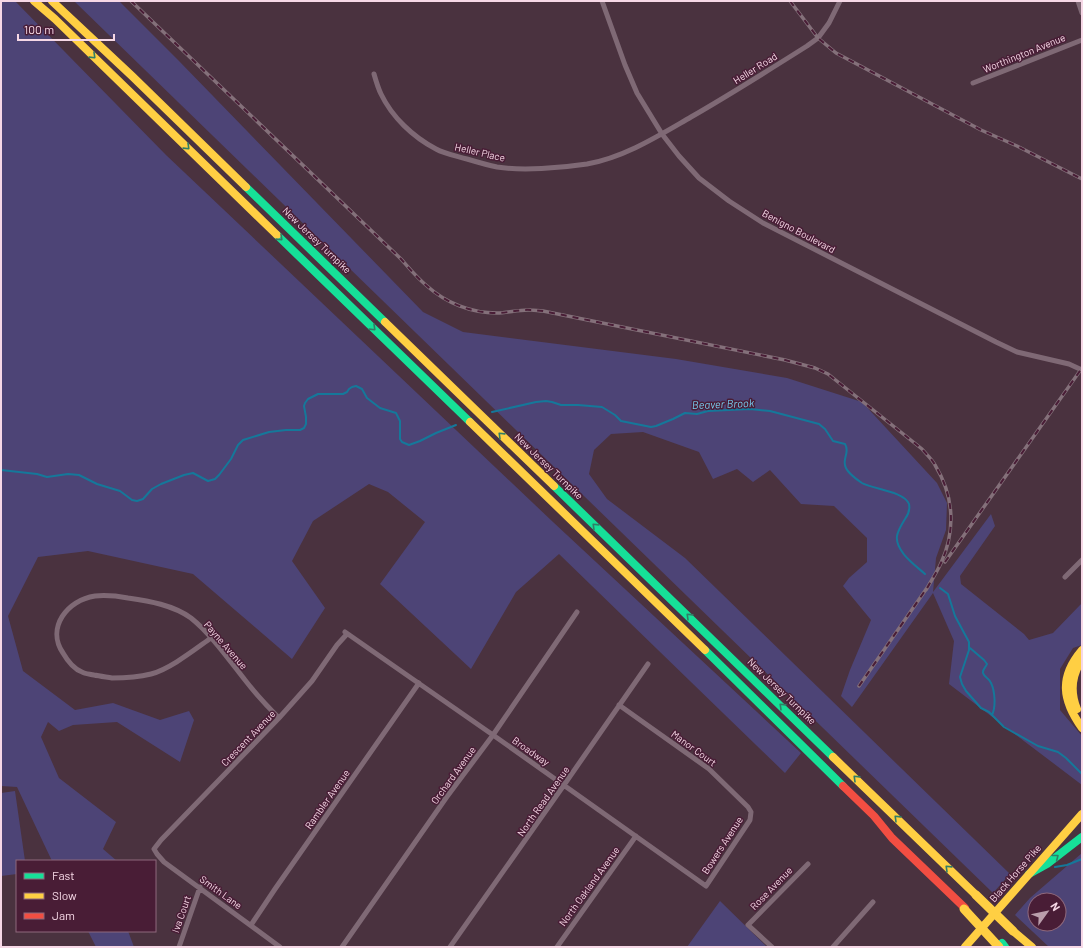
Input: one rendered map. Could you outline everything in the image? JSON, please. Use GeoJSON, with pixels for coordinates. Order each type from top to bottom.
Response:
{"type":"FeatureCollection","features":[{"type":"Feature","properties":{"kind":"main road"},"geometry":{"type":"LineString","coordinates":[[34,1],[72,35],[874,816],[892,838],[1001,946]]}},
{"type":"Feature","properties":{"kind":"main road","name":"New Jersey Turnpike"},"geometry":{"type":"LineString","coordinates":[[52,1],[132,76],[1031,947]]}},
{"type":"Feature","properties":{"kind":"main road"},"geometry":{"type":"LineString","coordinates":[[1082,650],[1069,668],[1065,686],[1066,698],[1070,708],[1082,728]]}},
{"type":"Feature","properties":{"kind":"main road"},"geometry":{"type":"LineString","coordinates":[[1082,659],[1076,668],[1072,686],[1076,708],[1082,719]]}},
{"type":"Feature","properties":{"kind":"main road","name":"Black Horse Pike"},"geometry":{"type":"LineString","coordinates":[[965,947],[1082,814]]}},
{"type":"Feature","properties":{"kind":"main road"},"geometry":{"type":"LineString","coordinates":[[1029,874],[1048,864],[1082,837]]}},
{"type":"Feature","properties":{"kind":"street","name":"Benigno Boulevard"},"geometry":{"type":"LineString","coordinates":[[602,1],[625,65],[637,93],[662,134],[699,178],[729,201],[763,223],[996,342],[1017,352],[1069,364],[1082,370]]}},
{"type":"Feature","properties":{"kind":"street","name":"Heller Road"},"geometry":{"type":"LineString","coordinates":[[662,134],[733,92],[818,38],[829,23],[840,1]]}},
{"type":"Feature","properties":{"kind":"street"},"geometry":{"type":"LineString","coordinates":[[1078,1],[1082,13]]}},
{"type":"Feature","properties":{"kind":"street","name":"Worthington Avenue"},"geometry":{"type":"LineString","coordinates":[[973,83],[1082,40]]}},
{"type":"Feature","properties":{"kind":"street","name":"Heller Place"},"geometry":{"type":"LineString","coordinates":[[374,74],[381,94],[393,113],[423,142],[437,150],[454,156],[496,166],[519,168],[554,167],[587,163],[608,158],[640,146],[662,134]]}},
{"type":"Feature","properties":{"kind":"street"},"geometry":{"type":"LineString","coordinates":[[1065,577],[1082,560]]}},
{"type":"Feature","properties":{"kind":"street","name":"Payne Avenue"},"geometry":{"type":"LineString","coordinates":[[211,638],[173,664],[152,674],[111,678],[81,672],[74,667],[59,648],[56,630],[60,619],[66,611],[77,602],[94,596],[112,596],[151,601],[175,610],[190,618],[211,638],[246,682],[279,718]]}},
{"type":"Feature","properties":{"kind":"street","name":"Orchard Avenue"},"geometry":{"type":"LineString","coordinates":[[342,947],[446,798],[493,735],[577,612]]}},
{"type":"Feature","properties":{"kind":"street","name":"Broadway"},"geometry":{"type":"LineString","coordinates":[[346,633],[706,886]]}},
{"type":"Feature","properties":{"kind":"street","name":"Crescent Avenue"},"geometry":{"type":"LineString","coordinates":[[154,849],[279,718],[312,681],[346,633]]}},
{"type":"Feature","properties":{"kind":"street","name":"North Read Avenue"},"geometry":{"type":"LineString","coordinates":[[450,947],[648,664]]}},
{"type":"Feature","properties":{"kind":"street","name":"Rambler Avenue"},"geometry":{"type":"LineString","coordinates":[[251,925],[419,683]]}},
{"type":"Feature","properties":{"kind":"street","name":"Manor Court"},"geometry":{"type":"LineString","coordinates":[[619,705],[709,769],[748,807],[750,814]]}},
{"type":"Feature","properties":{"kind":"street","name":"Bowers Avenue"},"geometry":{"type":"LineString","coordinates":[[706,886],[750,820],[750,814]]}},
{"type":"Feature","properties":{"kind":"street","name":"North Oakland Avenue"},"geometry":{"type":"LineString","coordinates":[[557,947],[636,836]]}},
{"type":"Feature","properties":{"kind":"street","name":"Smith Lane"},"geometry":{"type":"LineString","coordinates":[[154,849],[164,862],[280,947]]}},
{"type":"Feature","properties":{"kind":"street","name":"Rose Avenue"},"geometry":{"type":"LineString","coordinates":[[772,947],[748,925],[808,864]]}},
{"type":"Feature","properties":{"kind":"street","name":"Iva Court"},"geometry":{"type":"LineString","coordinates":[[179,947],[200,887]]}},
{"type":"Feature","properties":{"kind":"street"},"geometry":{"type":"LineString","coordinates":[[833,947],[873,902]]}},
{"type":"Feature","properties":{"kind":"shaded area"},"geometry":{"type":"Polygon","coordinates":[[[1,1],[15,1],[166,155],[553,522],[801,753],[785,773],[559,554],[516,592],[471,669],[380,584],[425,522],[388,492],[369,484],[313,521],[292,561],[325,608],[292,659],[193,574],[88,551],[38,557],[8,616],[23,671],[75,710],[113,703],[160,720],[189,711],[194,720],[180,762],[117,722],[73,725],[59,731],[48,722],[41,737],[59,778],[116,822],[103,849],[116,860],[52,860],[17,787],[1,786],[1,1]]]}},
{"type":"Feature","properties":{"kind":"shaded area"},"geometry":{"type":"Polygon","coordinates":[[[74,1],[119,1],[423,312],[463,332],[676,359],[787,378],[862,402],[937,483],[947,503],[946,530],[936,558],[933,592],[991,514],[995,526],[960,576],[961,584],[1024,634],[1029,640],[1053,633],[1082,603],[1082,645],[1073,648],[1060,669],[1060,710],[1082,736],[1082,785],[949,684],[954,641],[933,593],[852,707],[841,696],[871,620],[843,586],[849,578],[867,562],[867,538],[834,506],[801,504],[770,470],[753,482],[737,469],[713,479],[699,452],[643,432],[611,434],[594,450],[589,474],[607,499],[685,558],[1010,874],[993,893],[74,1]]]}},
{"type":"Feature","properties":{"kind":"shaded area"},"geometry":{"type":"Polygon","coordinates":[[[15,791],[25,860],[16,860],[16,874],[1,876],[1,793],[15,791]]]}},
{"type":"Feature","properties":{"kind":"shaded area"},"geometry":{"type":"Polygon","coordinates":[[[1082,853],[1082,947],[1049,947],[1033,932],[1067,932],[1067,892],[1037,892],[1082,853]]]}},
{"type":"Feature","properties":{"kind":"shaded area"},"geometry":{"type":"Polygon","coordinates":[[[720,901],[767,947],[687,947],[720,901]]]}},
{"type":"Feature","properties":{"kind":"shaded area"},"geometry":{"type":"Polygon","coordinates":[[[1027,901],[1027,926],[1015,915],[1027,901]]]}},
{"type":"Feature","properties":{"kind":"shaded area"},"geometry":{"type":"Polygon","coordinates":[[[88,932],[128,932],[134,947],[96,947],[88,932]]]}},
{"type":"Feature","properties":{"kind":"waterway","name":"Beaver Brook"},"geometry":{"type":"LineString","coordinates":[[1,470],[37,474],[47,477],[68,474],[79,475],[97,484],[120,491],[132,500],[137,501],[143,499],[152,489],[161,484],[184,475],[193,473],[208,481],[215,479],[231,459],[238,445],[243,440],[269,432],[300,430],[304,428],[306,424],[304,406],[308,399],[318,394],[343,394],[352,387],[356,386],[362,389],[367,398],[380,408],[396,413],[400,421],[400,439],[402,442],[409,445],[456,425]]}},
{"type":"Feature","properties":{"kind":"waterway","name":"Beaver Brook"},"geometry":{"type":"LineString","coordinates":[[492,412],[546,401],[561,405],[602,407],[615,415],[621,421],[651,427],[685,413],[697,414],[708,411],[750,409],[770,411],[819,424],[825,429],[833,441],[845,444],[847,450],[845,465],[847,470],[852,475],[862,483],[901,496],[909,504],[907,516],[898,532],[897,542],[906,557],[925,574]]}},
{"type":"Feature","properties":{"kind":"waterway","name":"Beaver Brook"},"geometry":{"type":"LineString","coordinates":[[940,588],[948,594],[955,616],[969,642],[969,650],[960,677],[966,691],[981,708],[989,712],[1004,727],[1038,746],[1058,752],[1082,774]]}},
{"type":"Feature","properties":{"kind":"waterway"},"geometry":{"type":"LineString","coordinates":[[970,648],[987,664],[983,672],[990,682],[993,690],[994,703],[992,715]]}},
{"type":"Feature","properties":{"kind":"waterway"},"geometry":{"type":"LineString","coordinates":[[1055,867],[1067,865],[1082,859]]}},
{"type":"Feature","properties":{"kind":"railway"},"geometry":{"type":"LineString","coordinates":[[131,1],[401,259],[420,280],[434,292],[451,302],[468,309],[487,313],[527,310],[543,311],[785,360],[815,368],[828,374],[922,449],[934,463],[941,477],[949,501],[951,526],[946,551],[926,590]]}},
{"type":"Feature","properties":{"kind":"railway"},"geometry":{"type":"LineString","coordinates":[[790,1],[818,38],[836,53],[981,130],[1017,146],[1082,179]]}},
{"type":"Feature","properties":{"kind":"railway"},"geometry":{"type":"LineString","coordinates":[[945,562],[1082,368]]}},
{"type":"Feature","properties":{"kind":"railway"},"geometry":{"type":"LineString","coordinates":[[859,686],[929,585]]}},
{"type":"Feature","properties":{"kind":"traffic: fast"},"geometry":{"type":"LineString","coordinates":[[246,187],[385,322]]}},
{"type":"Feature","properties":{"kind":"traffic: fast"},"geometry":{"type":"LineString","coordinates":[[277,235],[470,422]]}},
{"type":"Feature","properties":{"kind":"traffic: fast"},"geometry":{"type":"LineString","coordinates":[[554,486],[833,757]]}},
{"type":"Feature","properties":{"kind":"traffic: fast"},"geometry":{"type":"LineString","coordinates":[[705,650],[843,786]]}},
{"type":"Feature","properties":{"kind":"traffic: fast"},"geometry":{"type":"LineString","coordinates":[[1029,874],[1047,864],[1082,837]]}},
{"type":"Feature","properties":{"kind":"traffic: fast"},"geometry":{"type":"LineString","coordinates":[[1002,943],[1005,947]]}},
{"type":"Feature","properties":{"kind":"traffic: slow"},"geometry":{"type":"LineString","coordinates":[[34,1],[55,19],[277,235]]}},
{"type":"Feature","properties":{"kind":"traffic: slow"},"geometry":{"type":"LineString","coordinates":[[52,1],[132,76],[246,187]]}},
{"type":"Feature","properties":{"kind":"traffic: slow"},"geometry":{"type":"LineString","coordinates":[[385,322],[554,486]]}},
{"type":"Feature","properties":{"kind":"traffic: slow"},"geometry":{"type":"LineString","coordinates":[[470,422],[705,650]]}},
{"type":"Feature","properties":{"kind":"traffic: slow"},"geometry":{"type":"LineString","coordinates":[[1082,650],[1069,670],[1066,689],[1070,708],[1082,728]]}},
{"type":"Feature","properties":{"kind":"traffic: slow"},"geometry":{"type":"LineString","coordinates":[[1077,709],[1073,697],[1073,679],[1081,661]]}},
{"type":"Feature","properties":{"kind":"traffic: slow"},"geometry":{"type":"LineString","coordinates":[[833,757],[976,895]]}},
{"type":"Feature","properties":{"kind":"traffic: slow"},"geometry":{"type":"LineString","coordinates":[[965,947],[1082,814]]}},
{"type":"Feature","properties":{"kind":"traffic: slow"},"geometry":{"type":"LineString","coordinates":[[976,895],[1013,931]]}},
{"type":"Feature","properties":{"kind":"traffic: slow"},"geometry":{"type":"LineString","coordinates":[[964,909],[999,947]]}},
{"type":"Feature","properties":{"kind":"traffic: slow"},"geometry":{"type":"LineString","coordinates":[[1013,931],[1032,947]]}},
{"type":"Feature","properties":{"kind":"traffic: jam"},"geometry":{"type":"LineString","coordinates":[[843,786],[874,816],[892,838],[965,908]]}}]}
